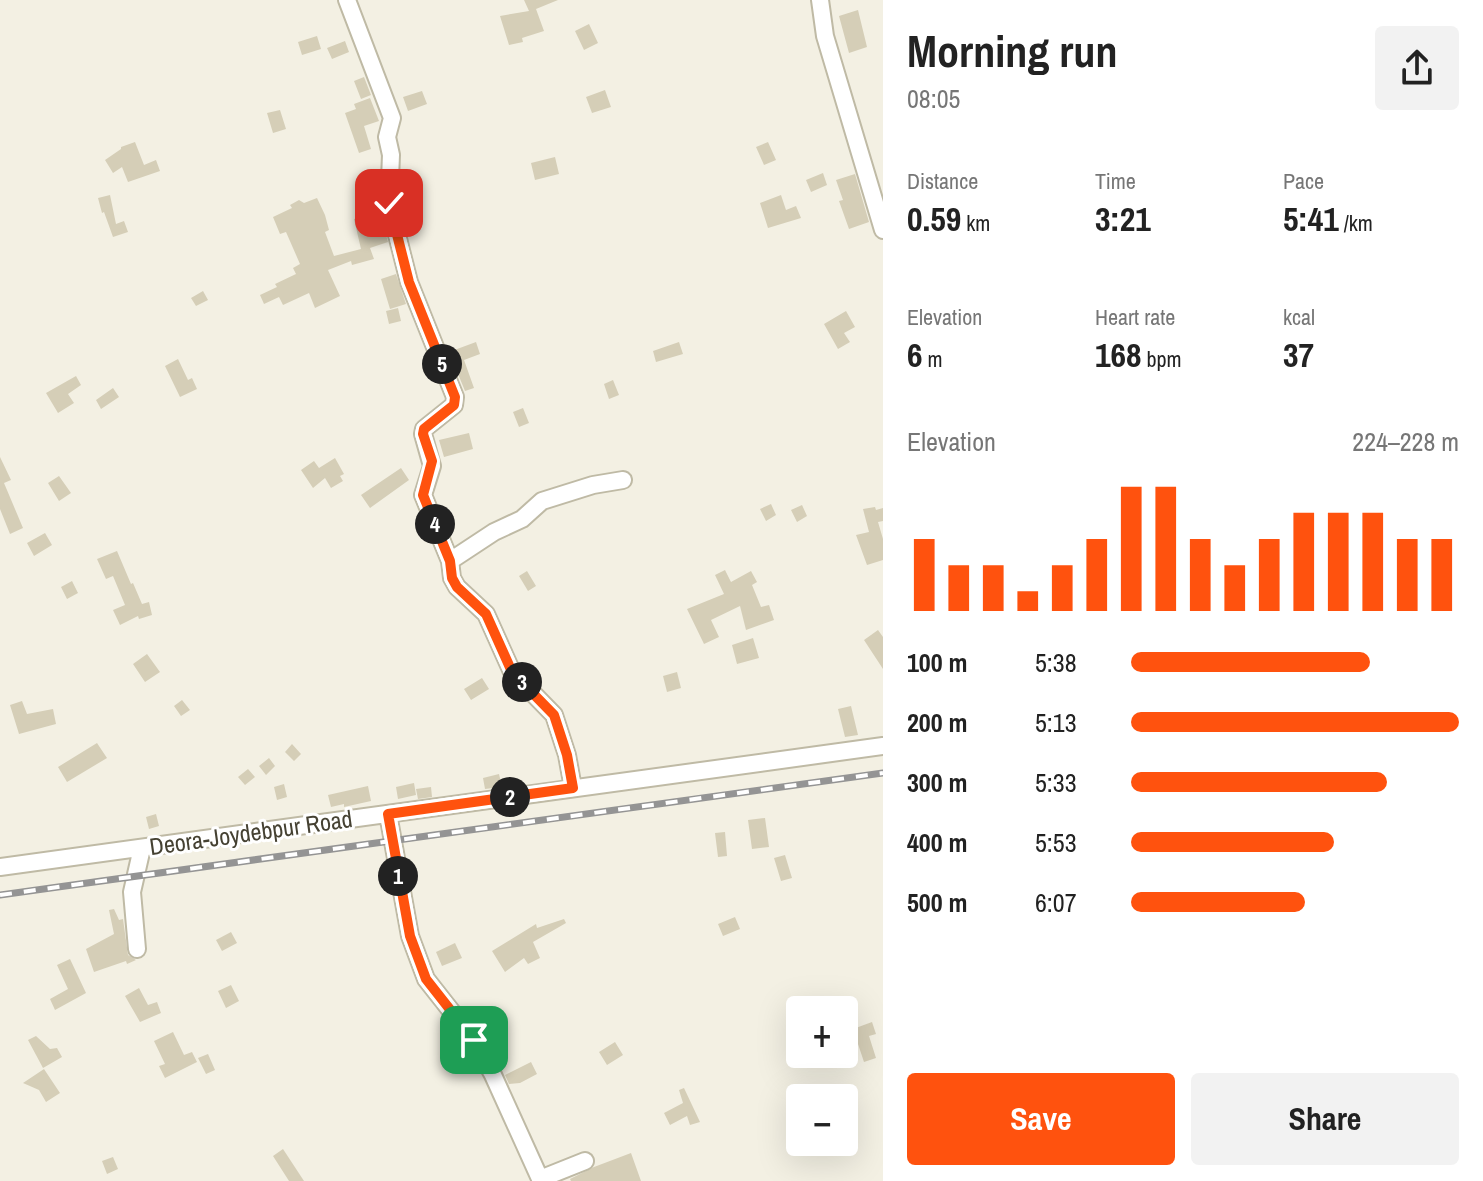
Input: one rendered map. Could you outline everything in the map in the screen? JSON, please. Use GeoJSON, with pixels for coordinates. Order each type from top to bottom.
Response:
{"type":"FeatureCollection","features":[{"type":"Feature","properties":{"kind":"street"},"geometry":{"type":"LineString","coordinates":[[347,0],[392,118],[387,137],[391,155],[389,203],[409,282],[455,397],[454,405],[427,425],[423,434],[432,466],[423,495],[450,561],[452,578],[457,587],[493,624],[509,668],[554,715],[567,755],[573,788]]}},
{"type":"Feature","properties":{"kind":"street"},"geometry":{"type":"LineString","coordinates":[[820,0],[825,36],[883,230]]}},
{"type":"Feature","properties":{"kind":"street"},"geometry":{"type":"LineString","coordinates":[[450,561],[494,532],[522,519],[542,501],[593,485],[623,480]]}},
{"type":"Feature","properties":{"kind":"street","name":"Deora-Joydebpur Road"},"geometry":{"type":"LineString","coordinates":[[0,867],[883,746]]}},
{"type":"Feature","properties":{"kind":"street"},"geometry":{"type":"LineString","coordinates":[[388,814],[410,936],[426,979],[474,1040],[540,1180],[585,1161]]}},
{"type":"Feature","properties":{"kind":"street"},"geometry":{"type":"LineString","coordinates":[[137,949],[132,892],[142,848]]}},
{"type":"Feature","properties":{"kind":"building"},"geometry":{"type":"Polygon","coordinates":[[[524,0],[558,0],[536,9],[544,31],[522,38],[523,42],[509,45],[500,16],[529,11],[524,0]]]}},
{"type":"Feature","properties":{"kind":"building"},"geometry":{"type":"Polygon","coordinates":[[[858,10],[867,47],[849,53],[839,16],[858,10]]]}},
{"type":"Feature","properties":{"kind":"building"},"geometry":{"type":"Polygon","coordinates":[[[589,24],[598,43],[584,50],[575,31],[589,24]]]}},
{"type":"Feature","properties":{"kind":"building"},"geometry":{"type":"Polygon","coordinates":[[[317,36],[321,49],[302,55],[298,42],[317,36]]]}},
{"type":"Feature","properties":{"kind":"building"},"geometry":{"type":"Polygon","coordinates":[[[345,41],[349,52],[332,59],[327,48],[345,41]]]}},
{"type":"Feature","properties":{"kind":"building"},"geometry":{"type":"Polygon","coordinates":[[[364,77],[371,95],[361,99],[354,81],[364,77]]]}},
{"type":"Feature","properties":{"kind":"building"},"geometry":{"type":"Polygon","coordinates":[[[605,90],[611,107],[592,113],[586,97],[605,90]]]}},
{"type":"Feature","properties":{"kind":"building"},"geometry":{"type":"Polygon","coordinates":[[[422,91],[427,104],[408,111],[403,97],[422,91]]]}},
{"type":"Feature","properties":{"kind":"building"},"geometry":{"type":"Polygon","coordinates":[[[370,98],[379,121],[364,126],[371,149],[359,153],[345,113],[356,109],[354,104],[370,98]]]}},
{"type":"Feature","properties":{"kind":"building"},"geometry":{"type":"Polygon","coordinates":[[[280,110],[286,129],[273,133],[267,113],[280,110]]]}},
{"type":"Feature","properties":{"kind":"building"},"geometry":{"type":"Polygon","coordinates":[[[135,142],[144,165],[156,160],[160,171],[128,182],[122,167],[113,173],[105,160],[121,147],[135,142]]]}},
{"type":"Feature","properties":{"kind":"building"},"geometry":{"type":"Polygon","coordinates":[[[768,142],[776,160],[764,165],[756,147],[768,142]]]}},
{"type":"Feature","properties":{"kind":"building"},"geometry":{"type":"Polygon","coordinates":[[[555,157],[559,174],[535,180],[531,163],[555,157]]]}},
{"type":"Feature","properties":{"kind":"building"},"geometry":{"type":"Polygon","coordinates":[[[823,173],[827,185],[811,192],[806,180],[823,173]]]}},
{"type":"Feature","properties":{"kind":"building"},"geometry":{"type":"Polygon","coordinates":[[[855,174],[869,222],[849,229],[839,201],[843,200],[836,180],[855,174]]]}},
{"type":"Feature","properties":{"kind":"building"},"geometry":{"type":"Polygon","coordinates":[[[110,195],[116,224],[124,221],[128,232],[113,237],[98,198],[110,195]]]}},
{"type":"Feature","properties":{"kind":"building"},"geometry":{"type":"Polygon","coordinates":[[[781,195],[786,210],[796,206],[801,218],[768,228],[760,203],[781,195]]]}},
{"type":"Feature","properties":{"kind":"building"},"geometry":{"type":"Polygon","coordinates":[[[317,198],[325,215],[329,230],[325,232],[334,256],[361,249],[354,219],[380,213],[388,242],[370,248],[374,259],[352,265],[351,261],[328,270],[340,296],[315,308],[309,293],[283,305],[279,297],[264,304],[260,295],[296,274],[293,268],[300,264],[286,232],[280,234],[273,217],[292,208],[290,205],[299,200],[304,203],[317,198]]]}},
{"type":"Feature","properties":{"kind":"building"},"geometry":{"type":"Polygon","coordinates":[[[396,274],[406,304],[390,309],[381,279],[396,274]]]}},
{"type":"Feature","properties":{"kind":"building"},"geometry":{"type":"Polygon","coordinates":[[[203,291],[208,300],[196,306],[191,298],[203,291]]]}},
{"type":"Feature","properties":{"kind":"building"},"geometry":{"type":"Polygon","coordinates":[[[398,308],[401,321],[389,324],[386,311],[398,308]]]}},
{"type":"Feature","properties":{"kind":"building"},"geometry":{"type":"Polygon","coordinates":[[[846,311],[855,327],[844,333],[850,342],[838,349],[824,324],[846,311]]]}},
{"type":"Feature","properties":{"kind":"building"},"geometry":{"type":"Polygon","coordinates":[[[476,342],[480,354],[464,360],[474,388],[465,391],[449,352],[476,342]]]}},
{"type":"Feature","properties":{"kind":"building"},"geometry":{"type":"Polygon","coordinates":[[[679,342],[683,354],[656,362],[653,351],[679,342]]]}},
{"type":"Feature","properties":{"kind":"building"},"geometry":{"type":"Polygon","coordinates":[[[178,359],[188,380],[192,378],[197,389],[180,397],[165,366],[178,359]]]}},
{"type":"Feature","properties":{"kind":"building"},"geometry":{"type":"Polygon","coordinates":[[[76,376],[81,385],[68,394],[74,403],[58,413],[46,393],[76,376]]]}},
{"type":"Feature","properties":{"kind":"building"},"geometry":{"type":"Polygon","coordinates":[[[613,380],[619,395],[609,399],[604,384],[613,380]]]}},
{"type":"Feature","properties":{"kind":"building"},"geometry":{"type":"Polygon","coordinates":[[[113,388],[119,397],[101,409],[96,400],[113,388]]]}},
{"type":"Feature","properties":{"kind":"building"},"geometry":{"type":"Polygon","coordinates":[[[523,408],[529,423],[519,427],[513,412],[523,408]]]}},
{"type":"Feature","properties":{"kind":"building"},"geometry":{"type":"Polygon","coordinates":[[[469,433],[473,449],[444,457],[439,440],[469,433]]]}},
{"type":"Feature","properties":{"kind":"building"},"geometry":{"type":"Polygon","coordinates":[[[0,457],[11,480],[4,483],[23,528],[10,534],[0,509],[0,457]]]}},
{"type":"Feature","properties":{"kind":"building"},"geometry":{"type":"Polygon","coordinates":[[[335,458],[344,474],[340,476],[343,481],[331,488],[325,478],[313,488],[301,470],[314,461],[319,468],[335,458]]]}},
{"type":"Feature","properties":{"kind":"building"},"geometry":{"type":"Polygon","coordinates":[[[401,468],[409,480],[370,508],[361,495],[401,468]]]}},
{"type":"Feature","properties":{"kind":"building"},"geometry":{"type":"Polygon","coordinates":[[[59,476],[71,493],[59,501],[48,483],[59,476]]]}},
{"type":"Feature","properties":{"kind":"building"},"geometry":{"type":"Polygon","coordinates":[[[771,504],[776,515],[766,521],[760,509],[771,504]]]}},
{"type":"Feature","properties":{"kind":"building"},"geometry":{"type":"Polygon","coordinates":[[[802,505],[807,516],[797,522],[791,510],[802,505]]]}},
{"type":"Feature","properties":{"kind":"building"},"geometry":{"type":"Polygon","coordinates":[[[875,507],[876,510],[883,508],[883,521],[878,522],[883,539],[883,560],[867,565],[856,535],[869,532],[863,509],[875,507]]]}},
{"type":"Feature","properties":{"kind":"building"},"geometry":{"type":"Polygon","coordinates":[[[45,533],[52,545],[34,556],[27,543],[45,533]]]}},
{"type":"Feature","properties":{"kind":"building"},"geometry":{"type":"Polygon","coordinates":[[[117,551],[142,604],[149,602],[152,615],[139,619],[138,616],[120,625],[113,610],[125,605],[113,576],[106,579],[97,559],[117,551]]]}},
{"type":"Feature","properties":{"kind":"building"},"geometry":{"type":"Polygon","coordinates":[[[725,570],[731,582],[751,571],[757,582],[752,585],[761,607],[769,605],[774,620],[746,630],[740,606],[711,620],[719,637],[704,644],[687,609],[724,594],[715,575],[725,570]]]}},
{"type":"Feature","properties":{"kind":"building"},"geometry":{"type":"Polygon","coordinates":[[[527,571],[536,586],[528,591],[519,576],[527,571]]]}},
{"type":"Feature","properties":{"kind":"building"},"geometry":{"type":"Polygon","coordinates":[[[72,581],[78,593],[67,599],[61,587],[72,581]]]}},
{"type":"Feature","properties":{"kind":"building"},"geometry":{"type":"Polygon","coordinates":[[[878,630],[883,637],[883,669],[864,640],[878,630]]]}},
{"type":"Feature","properties":{"kind":"building"},"geometry":{"type":"Polygon","coordinates":[[[753,638],[759,658],[737,664],[732,645],[753,638]]]}},
{"type":"Feature","properties":{"kind":"building"},"geometry":{"type":"Polygon","coordinates":[[[147,654],[160,672],[145,682],[133,664],[147,654]]]}},
{"type":"Feature","properties":{"kind":"building"},"geometry":{"type":"Polygon","coordinates":[[[677,672],[681,688],[667,692],[663,676],[677,672]]]}},
{"type":"Feature","properties":{"kind":"building"},"geometry":{"type":"Polygon","coordinates":[[[482,678],[489,689],[471,700],[464,689],[482,678]]]}},
{"type":"Feature","properties":{"kind":"building"},"geometry":{"type":"Polygon","coordinates":[[[182,700],[190,710],[181,716],[174,706],[182,700]]]}},
{"type":"Feature","properties":{"kind":"building"},"geometry":{"type":"Polygon","coordinates":[[[22,701],[27,714],[53,709],[56,724],[19,734],[10,705],[22,701]]]}},
{"type":"Feature","properties":{"kind":"building"},"geometry":{"type":"Polygon","coordinates":[[[851,706],[858,735],[845,737],[838,709],[851,706]]]}},
{"type":"Feature","properties":{"kind":"building"},"geometry":{"type":"Polygon","coordinates":[[[97,743],[107,758],[67,782],[58,767],[97,743]]]}},
{"type":"Feature","properties":{"kind":"building"},"geometry":{"type":"Polygon","coordinates":[[[292,744],[301,754],[294,761],[285,752],[292,744]]]}},
{"type":"Feature","properties":{"kind":"building"},"geometry":{"type":"Polygon","coordinates":[[[269,758],[275,766],[266,775],[259,766],[269,758]]]}},
{"type":"Feature","properties":{"kind":"building"},"geometry":{"type":"Polygon","coordinates":[[[248,769],[255,777],[245,785],[238,777],[248,769]]]}},
{"type":"Feature","properties":{"kind":"building"},"geometry":{"type":"Polygon","coordinates":[[[499,774],[502,787],[485,789],[483,778],[499,774]]]}},
{"type":"Feature","properties":{"kind":"building"},"geometry":{"type":"Polygon","coordinates":[[[414,783],[416,795],[398,799],[396,787],[414,783]]]}},
{"type":"Feature","properties":{"kind":"building"},"geometry":{"type":"Polygon","coordinates":[[[284,784],[287,797],[277,800],[274,787],[284,784]]]}},
{"type":"Feature","properties":{"kind":"building"},"geometry":{"type":"Polygon","coordinates":[[[368,786],[371,801],[331,807],[328,795],[368,786]]]}},
{"type":"Feature","properties":{"kind":"building"},"geometry":{"type":"Polygon","coordinates":[[[431,787],[432,797],[418,799],[416,789],[431,787]]]}},
{"type":"Feature","properties":{"kind":"building"},"geometry":{"type":"Polygon","coordinates":[[[156,814],[159,826],[149,829],[146,817],[156,814]]]}},
{"type":"Feature","properties":{"kind":"building"},"geometry":{"type":"Polygon","coordinates":[[[765,818],[769,847],[752,849],[748,820],[765,818]]]}},
{"type":"Feature","properties":{"kind":"building"},"geometry":{"type":"Polygon","coordinates":[[[725,832],[727,856],[718,857],[715,833],[725,832]]]}},
{"type":"Feature","properties":{"kind":"building"},"geometry":{"type":"Polygon","coordinates":[[[785,855],[792,878],[781,881],[774,858],[785,855]]]}},
{"type":"Feature","properties":{"kind":"building"},"geometry":{"type":"Polygon","coordinates":[[[114,909],[119,920],[123,919],[128,955],[136,960],[94,972],[86,949],[114,934],[109,910],[114,909]]]}},
{"type":"Feature","properties":{"kind":"building"},"geometry":{"type":"Polygon","coordinates":[[[735,917],[740,929],[723,936],[718,924],[735,917]]]}},
{"type":"Feature","properties":{"kind":"building"},"geometry":{"type":"Polygon","coordinates":[[[564,919],[566,923],[533,942],[540,958],[528,964],[524,958],[505,972],[492,951],[536,924],[537,928],[564,919]]]}},
{"type":"Feature","properties":{"kind":"building"},"geometry":{"type":"Polygon","coordinates":[[[231,932],[237,943],[222,951],[216,940],[231,932]]]}},
{"type":"Feature","properties":{"kind":"building"},"geometry":{"type":"Polygon","coordinates":[[[455,943],[462,958],[442,966],[436,952],[455,943]]]}},
{"type":"Feature","properties":{"kind":"building"},"geometry":{"type":"Polygon","coordinates":[[[70,959],[86,993],[55,1010],[50,999],[68,989],[57,965],[70,959]]]}},
{"type":"Feature","properties":{"kind":"building"},"geometry":{"type":"Polygon","coordinates":[[[231,985],[239,1001],[226,1008],[218,991],[231,985]]]}},
{"type":"Feature","properties":{"kind":"building"},"geometry":{"type":"Polygon","coordinates":[[[139,988],[148,1005],[157,1002],[161,1013],[140,1022],[125,996],[139,988]]]}},
{"type":"Feature","properties":{"kind":"building"},"geometry":{"type":"Polygon","coordinates":[[[872,1022],[876,1034],[869,1036],[876,1058],[864,1062],[858,1044],[858,1027],[872,1022]]]}},
{"type":"Feature","properties":{"kind":"building"},"geometry":{"type":"Polygon","coordinates":[[[173,1032],[184,1055],[192,1052],[197,1062],[165,1078],[159,1066],[165,1064],[154,1041],[173,1032]]]}},
{"type":"Feature","properties":{"kind":"building"},"geometry":{"type":"Polygon","coordinates":[[[36,1036],[50,1049],[57,1048],[62,1057],[43,1068],[28,1040],[36,1036]]]}},
{"type":"Feature","properties":{"kind":"building"},"geometry":{"type":"Polygon","coordinates":[[[615,1042],[623,1055],[607,1065],[599,1052],[615,1042]]]}},
{"type":"Feature","properties":{"kind":"building"},"geometry":{"type":"Polygon","coordinates":[[[208,1054],[215,1070],[206,1074],[198,1058],[208,1054]]]}},
{"type":"Feature","properties":{"kind":"building"},"geometry":{"type":"Polygon","coordinates":[[[531,1062],[537,1074],[520,1083],[509,1084],[505,1075],[531,1062]]]}},
{"type":"Feature","properties":{"kind":"building"},"geometry":{"type":"Polygon","coordinates":[[[44,1069],[60,1093],[46,1102],[39,1090],[23,1083],[44,1069]]]}},
{"type":"Feature","properties":{"kind":"building"},"geometry":{"type":"Polygon","coordinates":[[[684,1088],[700,1122],[690,1125],[687,1116],[670,1125],[664,1113],[683,1103],[679,1090],[684,1088]]]}},
{"type":"Feature","properties":{"kind":"building"},"geometry":{"type":"Polygon","coordinates":[[[283,1149],[304,1181],[289,1181],[273,1156],[283,1149]]]}},
{"type":"Feature","properties":{"kind":"building"},"geometry":{"type":"Polygon","coordinates":[[[631,1153],[641,1181],[570,1179],[594,1167],[631,1153]]]}},
{"type":"Feature","properties":{"kind":"building"},"geometry":{"type":"Polygon","coordinates":[[[113,1157],[118,1169],[107,1174],[102,1161],[113,1157]]]}},
{"type":"Feature","properties":{"kind":"railway"},"geometry":{"type":"LineString","coordinates":[[0,895],[883,773]]}},
{"type":"Feature","properties":{"kind":"route"},"geometry":{"type":"LineString","coordinates":[[389,203],[409,282],[456,401],[424,429],[432,466],[422,490],[423,495],[450,561],[452,578],[457,587],[493,624],[512,672],[554,715],[567,755],[573,788],[388,814],[410,936],[426,979],[474,1040]]}}]}
